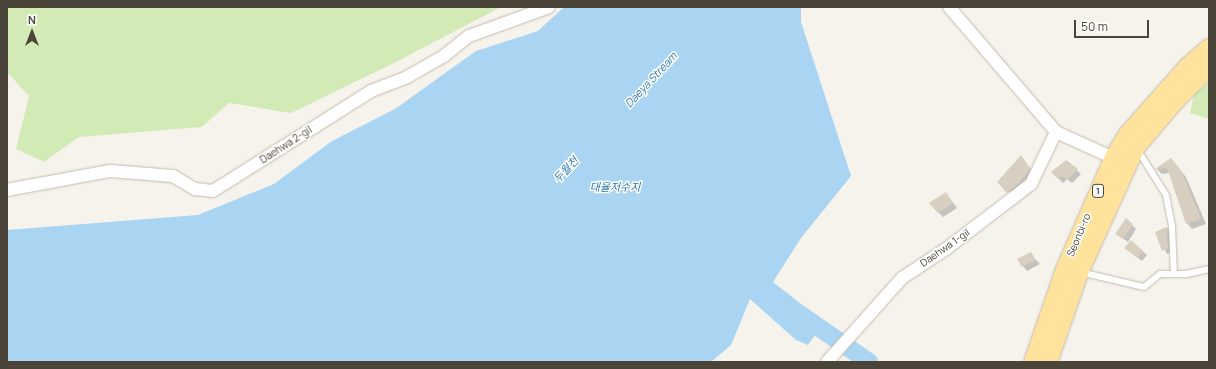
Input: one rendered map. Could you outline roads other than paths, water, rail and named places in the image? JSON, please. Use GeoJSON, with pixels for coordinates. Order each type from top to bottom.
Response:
{"type":"FeatureCollection","features":[{"type":"Feature","properties":{"kind":"main road","name":"Seonbi-ro"},"geometry":{"type":"LineString","coordinates":[[1047,362],[1078,272],[1120,161],[1128,134],[1187,67],[1209,48]]}},
{"type":"Feature","properties":{"kind":"main road","name":"Seonbi-ro"},"geometry":{"type":"LineString","coordinates":[[1033,362],[1065,269],[1120,161],[1135,146],[1176,98],[1209,65]]}},
{"type":"Feature","properties":{"kind":"street","name":"Daehwa 2-gil"},"geometry":{"type":"LineString","coordinates":[[7,190],[110,171],[174,176],[195,188],[213,190],[371,91],[407,77],[444,56],[469,36],[548,7]]}},
{"type":"Feature","properties":{"kind":"street"},"geometry":{"type":"LineString","coordinates":[[949,7],[1056,132],[1120,161]]}},
{"type":"Feature","properties":{"kind":"street","name":"Daehwa 1-gil"},"geometry":{"type":"LineString","coordinates":[[829,360],[860,327],[902,278],[946,249],[1031,184],[1056,132]]}},
{"type":"Feature","properties":{"kind":"lane"},"geometry":{"type":"LineString","coordinates":[[1135,146],[1166,195],[1172,227],[1174,274]]}},
{"type":"Feature","properties":{"kind":"lane","name":"Seonbi-ro"},"geometry":{"type":"LineString","coordinates":[[1078,272],[1144,287],[1160,274],[1174,274],[1209,269]]}},
{"type":"Feature","properties":{"kind":"water","name":"대율저수지"},"geometry":{"type":"Polygon","coordinates":[[[564,7],[801,7],[801,22],[851,176],[801,238],[773,282],[824,322],[808,345],[796,340],[750,299],[731,345],[711,362],[7,362],[7,230],[198,215],[274,184],[332,141],[395,109],[476,51],[538,31],[564,7]]]}},
{"type":"Feature","properties":{"kind":"waterway","name":"두월천"},"geometry":{"type":"LineString","coordinates":[[801,315],[869,362]]}},
{"type":"Feature","properties":{"kind":"water label","name":"Daeya Stream"},"geometry":{"type":"Point","coordinates":[651,80]}}]}
